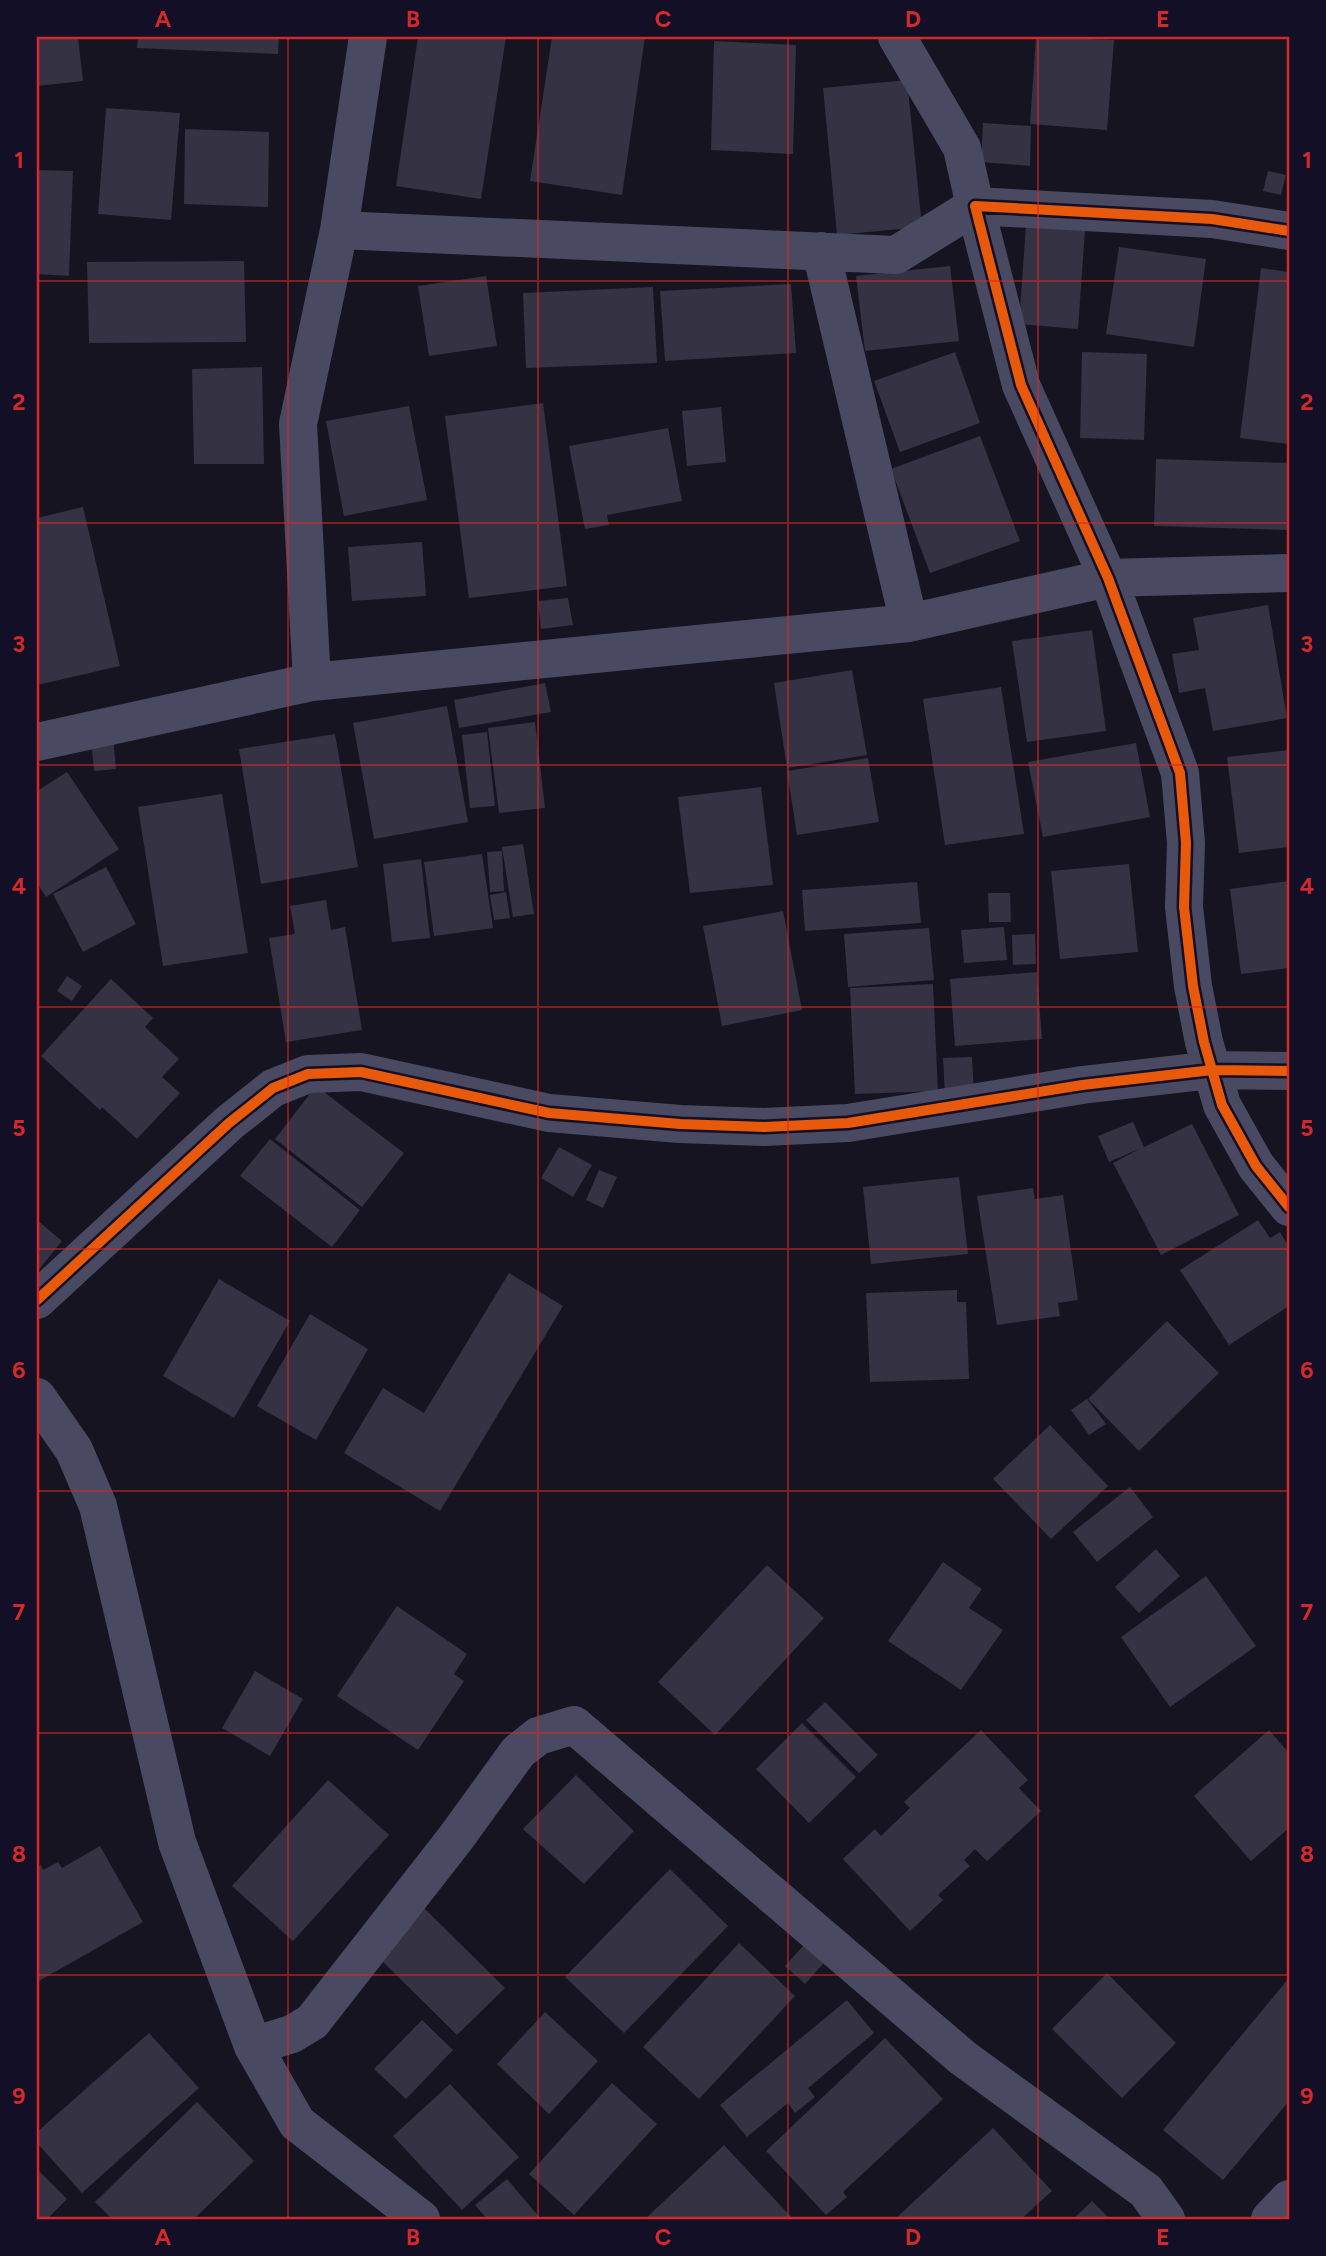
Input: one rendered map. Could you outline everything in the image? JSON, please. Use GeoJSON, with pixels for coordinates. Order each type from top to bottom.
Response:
{"type":"FeatureCollection","features":[{"type":"Feature","properties":{"kind":"street"},"geometry":{"type":"LineString","coordinates":[[312,682],[298,424],[339,230],[368,37]]}},
{"type":"Feature","properties":{"kind":"street"},"geometry":{"type":"LineString","coordinates":[[897,37],[962,148],[1021,385],[1108,578],[1180,773],[1186,843],[1184,907],[1193,986],[1212,1070],[1222,1105],[1256,1166],[1289,1207]]}},
{"type":"Feature","properties":{"kind":"street"},"geometry":{"type":"LineString","coordinates":[[339,230],[896,255],[975,206],[1212,219],[1289,231]]}},
{"type":"Feature","properties":{"kind":"street"},"geometry":{"type":"LineString","coordinates":[[821,251],[909,623]]}},
{"type":"Feature","properties":{"kind":"street"},"geometry":{"type":"LineString","coordinates":[[37,743],[312,682],[909,623],[1108,578],[1289,573]]}},
{"type":"Feature","properties":{"kind":"street"},"geometry":{"type":"LineString","coordinates":[[37,1300],[229,1123],[273,1088],[308,1074],[361,1072],[549,1113],[680,1125],[764,1126],[848,1123],[1082,1085],[1212,1070],[1289,1071]]}},
{"type":"Feature","properties":{"kind":"street"},"geometry":{"type":"LineString","coordinates":[[37,1397],[74,1450],[98,1506],[177,1842],[253,2046],[297,2123],[421,2219]]}},
{"type":"Feature","properties":{"kind":"street"},"geometry":{"type":"LineString","coordinates":[[253,2046],[292,2034],[312,2022],[455,1839],[518,1752],[538,1735],[574,1725],[963,2058],[1146,2190],[1166,2219]]}},
{"type":"Feature","properties":{"kind":"street"},"geometry":{"type":"LineString","coordinates":[[1270,2219],[1289,2199]]}},
{"type":"Feature","properties":{"kind":"building"},"geometry":{"type":"Polygon","coordinates":[[[37,37],[78,37],[83,81],[37,86],[37,37]]]}},
{"type":"Feature","properties":{"kind":"building"},"geometry":{"type":"Polygon","coordinates":[[[138,37],[279,37],[278,54],[137,48],[138,37]]]}},
{"type":"Feature","properties":{"kind":"building"},"geometry":{"type":"Polygon","coordinates":[[[418,37],[506,37],[481,199],[396,186],[418,37]]]}},
{"type":"Feature","properties":{"kind":"building"},"geometry":{"type":"Polygon","coordinates":[[[552,37],[645,37],[622,195],[530,181],[552,37]]]}},
{"type":"Feature","properties":{"kind":"building"},"geometry":{"type":"Polygon","coordinates":[[[1036,37],[1114,40],[1107,130],[1030,124],[1036,37]]]}},
{"type":"Feature","properties":{"kind":"building"},"geometry":{"type":"Polygon","coordinates":[[[714,41],[796,45],[793,154],[711,150],[714,41]]]}},
{"type":"Feature","properties":{"kind":"building"},"geometry":{"type":"Polygon","coordinates":[[[907,80],[922,227],[837,235],[823,88],[907,80]]]}},
{"type":"Feature","properties":{"kind":"building"},"geometry":{"type":"Polygon","coordinates":[[[106,108],[180,113],[171,220],[98,214],[106,108]]]}},
{"type":"Feature","properties":{"kind":"building"},"geometry":{"type":"Polygon","coordinates":[[[983,123],[1031,126],[1030,166],[981,162],[983,123]]]}},
{"type":"Feature","properties":{"kind":"building"},"geometry":{"type":"Polygon","coordinates":[[[185,129],[269,132],[268,207],[184,204],[185,129]]]}},
{"type":"Feature","properties":{"kind":"building"},"geometry":{"type":"Polygon","coordinates":[[[37,170],[73,171],[69,276],[37,274],[37,170]]]}},
{"type":"Feature","properties":{"kind":"building"},"geometry":{"type":"Polygon","coordinates":[[[1268,171],[1286,175],[1281,195],[1263,191],[1268,171]]]}},
{"type":"Feature","properties":{"kind":"building"},"geometry":{"type":"Polygon","coordinates":[[[1026,225],[1085,230],[1078,329],[1019,324],[1026,225]]]}},
{"type":"Feature","properties":{"kind":"building"},"geometry":{"type":"Polygon","coordinates":[[[1119,247],[1206,259],[1194,347],[1106,334],[1119,247]]]}},
{"type":"Feature","properties":{"kind":"building"},"geometry":{"type":"Polygon","coordinates":[[[244,261],[246,342],[89,343],[87,262],[244,261]]]}},
{"type":"Feature","properties":{"kind":"building"},"geometry":{"type":"Polygon","coordinates":[[[950,266],[959,341],[865,351],[856,276],[950,266]]]}},
{"type":"Feature","properties":{"kind":"building"},"geometry":{"type":"Polygon","coordinates":[[[1261,268],[1289,272],[1289,444],[1240,438],[1261,268]]]}},
{"type":"Feature","properties":{"kind":"building"},"geometry":{"type":"Polygon","coordinates":[[[486,276],[497,346],[429,356],[418,286],[486,276]]]}},
{"type":"Feature","properties":{"kind":"building"},"geometry":{"type":"Polygon","coordinates":[[[791,284],[796,353],[665,361],[660,291],[791,284]]]}},
{"type":"Feature","properties":{"kind":"building"},"geometry":{"type":"Polygon","coordinates":[[[653,287],[657,363],[526,368],[523,293],[653,287]]]}},
{"type":"Feature","properties":{"kind":"building"},"geometry":{"type":"Polygon","coordinates":[[[955,352],[980,423],[900,452],[874,381],[955,352]]]}},
{"type":"Feature","properties":{"kind":"building"},"geometry":{"type":"Polygon","coordinates":[[[1082,352],[1147,354],[1144,440],[1080,438],[1082,352]]]}},
{"type":"Feature","properties":{"kind":"building"},"geometry":{"type":"Polygon","coordinates":[[[262,367],[264,464],[194,464],[192,369],[262,367]]]}},
{"type":"Feature","properties":{"kind":"building"},"geometry":{"type":"Polygon","coordinates":[[[543,403],[567,586],[469,598],[445,416],[543,403]]]}},
{"type":"Feature","properties":{"kind":"building"},"geometry":{"type":"Polygon","coordinates":[[[409,406],[427,500],[344,516],[326,421],[409,406]]]}},
{"type":"Feature","properties":{"kind":"building"},"geometry":{"type":"Polygon","coordinates":[[[721,407],[726,462],[687,466],[682,411],[721,407]]]}},
{"type":"Feature","properties":{"kind":"building"},"geometry":{"type":"Polygon","coordinates":[[[668,428],[682,501],[607,515],[609,525],[585,529],[569,446],[668,428]]]}},
{"type":"Feature","properties":{"kind":"building"},"geometry":{"type":"Polygon","coordinates":[[[980,436],[1020,541],[930,573],[891,469],[980,436]]]}},
{"type":"Feature","properties":{"kind":"building"},"geometry":{"type":"Polygon","coordinates":[[[1156,459],[1289,463],[1289,530],[1154,526],[1156,459]]]}},
{"type":"Feature","properties":{"kind":"building"},"geometry":{"type":"Polygon","coordinates":[[[83,507],[120,666],[37,685],[37,518],[83,507]]]}},
{"type":"Feature","properties":{"kind":"building"},"geometry":{"type":"Polygon","coordinates":[[[422,542],[426,596],[352,601],[348,547],[422,542]]]}},
{"type":"Feature","properties":{"kind":"building"},"geometry":{"type":"Polygon","coordinates":[[[568,598],[573,625],[541,629],[538,601],[568,598]]]}},
{"type":"Feature","properties":{"kind":"building"},"geometry":{"type":"Polygon","coordinates":[[[1268,605],[1287,718],[1213,731],[1205,688],[1179,693],[1172,654],[1199,650],[1193,618],[1268,605]]]}},
{"type":"Feature","properties":{"kind":"building"},"geometry":{"type":"Polygon","coordinates":[[[1092,630],[1106,731],[1027,742],[1012,641],[1092,630]]]}},
{"type":"Feature","properties":{"kind":"building"},"geometry":{"type":"Polygon","coordinates":[[[852,670],[867,755],[787,768],[774,683],[852,670]]]}},
{"type":"Feature","properties":{"kind":"building"},"geometry":{"type":"Polygon","coordinates":[[[545,683],[551,712],[459,728],[454,700],[545,683]]]}},
{"type":"Feature","properties":{"kind":"building"},"geometry":{"type":"Polygon","coordinates":[[[1001,687],[1024,834],[945,845],[923,699],[1001,687]]]}},
{"type":"Feature","properties":{"kind":"building"},"geometry":{"type":"Polygon","coordinates":[[[447,706],[468,822],[374,839],[353,723],[447,706]]]}},
{"type":"Feature","properties":{"kind":"building"},"geometry":{"type":"Polygon","coordinates":[[[535,722],[545,808],[499,813],[488,728],[535,722]]]}},
{"type":"Feature","properties":{"kind":"building"},"geometry":{"type":"Polygon","coordinates":[[[487,732],[495,806],[470,808],[462,735],[487,732]]]}},
{"type":"Feature","properties":{"kind":"building"},"geometry":{"type":"Polygon","coordinates":[[[335,734],[358,867],[261,884],[239,749],[335,734]]]}},
{"type":"Feature","properties":{"kind":"building"},"geometry":{"type":"Polygon","coordinates":[[[113,737],[116,769],[94,771],[91,739],[113,737]]]}},
{"type":"Feature","properties":{"kind":"building"},"geometry":{"type":"Polygon","coordinates":[[[1136,743],[1150,817],[1043,837],[1028,762],[1136,743]]]}},
{"type":"Feature","properties":{"kind":"building"},"geometry":{"type":"Polygon","coordinates":[[[1289,750],[1289,847],[1239,853],[1227,757],[1289,750]]]}},
{"type":"Feature","properties":{"kind":"building"},"geometry":{"type":"Polygon","coordinates":[[[868,758],[879,822],[797,835],[787,771],[868,758]]]}},
{"type":"Feature","properties":{"kind":"building"},"geometry":{"type":"Polygon","coordinates":[[[67,772],[119,849],[46,897],[37,883],[37,791],[67,772]]]}},
{"type":"Feature","properties":{"kind":"building"},"geometry":{"type":"Polygon","coordinates":[[[761,787],[773,885],[690,893],[678,797],[761,787]]]}},
{"type":"Feature","properties":{"kind":"building"},"geometry":{"type":"Polygon","coordinates":[[[222,794],[248,953],[163,966],[138,807],[222,794]]]}},
{"type":"Feature","properties":{"kind":"building"},"geometry":{"type":"Polygon","coordinates":[[[523,844],[534,914],[513,917],[502,847],[523,844]]]}},
{"type":"Feature","properties":{"kind":"building"},"geometry":{"type":"Polygon","coordinates":[[[502,851],[504,891],[490,892],[487,852],[502,851]]]}},
{"type":"Feature","properties":{"kind":"building"},"geometry":{"type":"Polygon","coordinates":[[[482,854],[493,928],[434,936],[424,862],[482,854]]]}},
{"type":"Feature","properties":{"kind":"building"},"geometry":{"type":"Polygon","coordinates":[[[421,859],[430,938],[392,942],[383,864],[421,859]]]}},
{"type":"Feature","properties":{"kind":"building"},"geometry":{"type":"Polygon","coordinates":[[[1129,864],[1138,952],[1060,959],[1051,871],[1129,864]]]}},
{"type":"Feature","properties":{"kind":"building"},"geometry":{"type":"Polygon","coordinates":[[[106,867],[136,924],[83,952],[53,894],[106,867]]]}},
{"type":"Feature","properties":{"kind":"building"},"geometry":{"type":"Polygon","coordinates":[[[1289,881],[1289,968],[1241,974],[1230,889],[1289,881]]]}},
{"type":"Feature","properties":{"kind":"building"},"geometry":{"type":"Polygon","coordinates":[[[917,882],[921,923],[805,931],[802,890],[917,882]]]}},
{"type":"Feature","properties":{"kind":"building"},"geometry":{"type":"Polygon","coordinates":[[[506,892],[510,918],[494,920],[490,895],[506,892]]]}},
{"type":"Feature","properties":{"kind":"building"},"geometry":{"type":"Polygon","coordinates":[[[988,893],[1010,893],[1011,922],[989,922],[988,893]]]}},
{"type":"Feature","properties":{"kind":"building"},"geometry":{"type":"Polygon","coordinates":[[[326,900],[331,930],[345,927],[362,1030],[286,1042],[269,938],[295,934],[290,906],[326,900]]]}},
{"type":"Feature","properties":{"kind":"building"},"geometry":{"type":"Polygon","coordinates":[[[783,911],[802,1010],[722,1026],[703,926],[783,911]]]}},
{"type":"Feature","properties":{"kind":"building"},"geometry":{"type":"Polygon","coordinates":[[[1004,927],[1007,960],[964,963],[961,930],[1004,927]]]}},
{"type":"Feature","properties":{"kind":"building"},"geometry":{"type":"Polygon","coordinates":[[[929,928],[934,980],[848,987],[844,934],[929,928]]]}},
{"type":"Feature","properties":{"kind":"building"},"geometry":{"type":"Polygon","coordinates":[[[1035,934],[1036,964],[1013,965],[1012,935],[1035,934]]]}},
{"type":"Feature","properties":{"kind":"building"},"geometry":{"type":"Polygon","coordinates":[[[1037,972],[1042,1039],[955,1046],[950,979],[1037,972]]]}},
{"type":"Feature","properties":{"kind":"building"},"geometry":{"type":"Polygon","coordinates":[[[67,976],[82,986],[72,1001],[57,991],[67,976]]]}},
{"type":"Feature","properties":{"kind":"building"},"geometry":{"type":"Polygon","coordinates":[[[111,979],[153,1018],[145,1027],[179,1059],[162,1077],[180,1093],[137,1139],[102,1107],[100,1110],[41,1056],[111,979]]]}},
{"type":"Feature","properties":{"kind":"building"},"geometry":{"type":"Polygon","coordinates":[[[933,984],[938,1091],[855,1094],[850,988],[933,984]]]}},
{"type":"Feature","properties":{"kind":"building"},"geometry":{"type":"Polygon","coordinates":[[[972,1057],[974,1094],[945,1096],[943,1058],[972,1057]]]}},
{"type":"Feature","properties":{"kind":"building"},"geometry":{"type":"Polygon","coordinates":[[[316,1086],[404,1153],[362,1207],[275,1139],[316,1086]]]}},
{"type":"Feature","properties":{"kind":"building"},"geometry":{"type":"Polygon","coordinates":[[[1133,1122],[1144,1147],[1192,1124],[1239,1215],[1161,1255],[1113,1163],[1141,1148],[1109,1162],[1098,1136],[1133,1122]]]}},
{"type":"Feature","properties":{"kind":"building"},"geometry":{"type":"Polygon","coordinates":[[[270,1139],[360,1210],[332,1247],[240,1176],[270,1139]]]}},
{"type":"Feature","properties":{"kind":"building"},"geometry":{"type":"Polygon","coordinates":[[[559,1147],[592,1165],[573,1197],[541,1178],[559,1147]]]}},
{"type":"Feature","properties":{"kind":"building"},"geometry":{"type":"Polygon","coordinates":[[[599,1170],[617,1177],[603,1208],[586,1200],[599,1170]]]}},
{"type":"Feature","properties":{"kind":"building"},"geometry":{"type":"Polygon","coordinates":[[[959,1177],[968,1254],[871,1264],[863,1187],[959,1177]]]}},
{"type":"Feature","properties":{"kind":"building"},"geometry":{"type":"Polygon","coordinates":[[[1033,1188],[1035,1199],[1063,1195],[1078,1300],[1058,1303],[1060,1316],[997,1325],[977,1196],[1033,1188]]]}},
{"type":"Feature","properties":{"kind":"building"},"geometry":{"type":"Polygon","coordinates":[[[37,1220],[62,1241],[37,1272],[37,1220]]]}},
{"type":"Feature","properties":{"kind":"building"},"geometry":{"type":"Polygon","coordinates":[[[1258,1220],[1270,1238],[1280,1232],[1289,1247],[1289,1306],[1229,1345],[1180,1270],[1258,1220]]]}},
{"type":"Feature","properties":{"kind":"building"},"geometry":{"type":"Polygon","coordinates":[[[509,1273],[563,1306],[440,1511],[344,1453],[383,1388],[424,1413],[509,1273]]]}},
{"type":"Feature","properties":{"kind":"building"},"geometry":{"type":"Polygon","coordinates":[[[219,1279],[290,1321],[234,1418],[163,1376],[219,1279]]]}},
{"type":"Feature","properties":{"kind":"building"},"geometry":{"type":"Polygon","coordinates":[[[957,1290],[957,1302],[966,1302],[969,1379],[870,1382],[866,1293],[957,1290]]]}},
{"type":"Feature","properties":{"kind":"building"},"geometry":{"type":"Polygon","coordinates":[[[310,1314],[368,1349],[316,1440],[257,1406],[310,1314]]]}},
{"type":"Feature","properties":{"kind":"building"},"geometry":{"type":"Polygon","coordinates":[[[1167,1321],[1219,1373],[1139,1451],[1088,1399],[1167,1321]]]}},
{"type":"Feature","properties":{"kind":"building"},"geometry":{"type":"Polygon","coordinates":[[[1087,1399],[1106,1424],[1089,1435],[1071,1410],[1087,1399]]]}},
{"type":"Feature","properties":{"kind":"building"},"geometry":{"type":"Polygon","coordinates":[[[1050,1425],[1108,1486],[1051,1539],[993,1479],[1050,1425]]]}},
{"type":"Feature","properties":{"kind":"building"},"geometry":{"type":"Polygon","coordinates":[[[1130,1487],[1153,1517],[1097,1562],[1073,1532],[1130,1487]]]}},
{"type":"Feature","properties":{"kind":"building"},"geometry":{"type":"Polygon","coordinates":[[[1156,1549],[1180,1576],[1139,1613],[1115,1587],[1156,1549]]]}},
{"type":"Feature","properties":{"kind":"building"},"geometry":{"type":"Polygon","coordinates":[[[943,1562],[982,1589],[969,1608],[1003,1630],[961,1690],[888,1641],[943,1562]]]}},
{"type":"Feature","properties":{"kind":"building"},"geometry":{"type":"Polygon","coordinates":[[[767,1565],[824,1618],[715,1735],[658,1682],[767,1565]]]}},
{"type":"Feature","properties":{"kind":"building"},"geometry":{"type":"Polygon","coordinates":[[[1206,1576],[1256,1646],[1170,1707],[1121,1637],[1206,1576]]]}},
{"type":"Feature","properties":{"kind":"building"},"geometry":{"type":"Polygon","coordinates":[[[397,1606],[467,1654],[454,1674],[464,1681],[418,1750],[337,1696],[397,1606]]]}},
{"type":"Feature","properties":{"kind":"building"},"geometry":{"type":"Polygon","coordinates":[[[255,1671],[303,1699],[270,1756],[222,1728],[255,1671]]]}},
{"type":"Feature","properties":{"kind":"building"},"geometry":{"type":"Polygon","coordinates":[[[825,1702],[878,1755],[859,1773],[806,1720],[825,1702]]]}},
{"type":"Feature","properties":{"kind":"building"},"geometry":{"type":"Polygon","coordinates":[[[802,1723],[856,1777],[809,1823],[756,1769],[802,1723]]]}},
{"type":"Feature","properties":{"kind":"building"},"geometry":{"type":"Polygon","coordinates":[[[981,1730],[1028,1780],[1019,1788],[1041,1811],[987,1861],[975,1849],[964,1860],[970,1866],[938,1895],[943,1900],[910,1931],[843,1859],[875,1829],[881,1836],[910,1808],[904,1802],[981,1730]]]}},
{"type":"Feature","properties":{"kind":"building"},"geometry":{"type":"Polygon","coordinates":[[[1269,1730],[1289,1753],[1289,1828],[1251,1861],[1194,1796],[1269,1730]]]}},
{"type":"Feature","properties":{"kind":"building"},"geometry":{"type":"Polygon","coordinates":[[[576,1775],[634,1831],[584,1884],[523,1829],[576,1775]]]}},
{"type":"Feature","properties":{"kind":"building"},"geometry":{"type":"Polygon","coordinates":[[[328,1780],[389,1835],[293,1941],[232,1886],[328,1780]]]}},
{"type":"Feature","properties":{"kind":"building"},"geometry":{"type":"Polygon","coordinates":[[[100,1846],[143,1922],[37,1982],[37,1867],[41,1865],[43,1870],[58,1862],[62,1868],[100,1846]]]}},
{"type":"Feature","properties":{"kind":"building"},"geometry":{"type":"Polygon","coordinates":[[[670,1869],[728,1926],[624,2033],[565,1977],[670,1869]]]}},
{"type":"Feature","properties":{"kind":"building"},"geometry":{"type":"Polygon","coordinates":[[[422,1906],[505,1988],[457,2035],[375,1954],[422,1906]]]}},
{"type":"Feature","properties":{"kind":"building"},"geometry":{"type":"Polygon","coordinates":[[[739,1943],[795,1996],[699,2099],[643,2047],[739,1943]]]}},
{"type":"Feature","properties":{"kind":"building"},"geometry":{"type":"Polygon","coordinates":[[[804,1945],[824,1963],[805,1984],[785,1966],[804,1945]]]}},
{"type":"Feature","properties":{"kind":"building"},"geometry":{"type":"Polygon","coordinates":[[[1107,1973],[1176,2043],[1122,2098],[1052,2029],[1107,1973]]]}},
{"type":"Feature","properties":{"kind":"building"},"geometry":{"type":"Polygon","coordinates":[[[1289,1978],[1289,2101],[1223,2180],[1163,2130],[1289,1978]]]}},
{"type":"Feature","properties":{"kind":"building"},"geometry":{"type":"Polygon","coordinates":[[[847,2000],[874,2033],[808,2088],[815,2097],[795,2113],[788,2103],[747,2137],[720,2105],[847,2000]]]}},
{"type":"Feature","properties":{"kind":"building"},"geometry":{"type":"Polygon","coordinates":[[[545,2012],[598,2061],[549,2114],[497,2064],[545,2012]]]}},
{"type":"Feature","properties":{"kind":"building"},"geometry":{"type":"Polygon","coordinates":[[[422,2020],[453,2050],[406,2099],[374,2069],[422,2020]]]}},
{"type":"Feature","properties":{"kind":"building"},"geometry":{"type":"Polygon","coordinates":[[[149,2033],[199,2088],[82,2193],[37,2143],[37,2132],[149,2033]]]}},
{"type":"Feature","properties":{"kind":"building"},"geometry":{"type":"Polygon","coordinates":[[[885,2038],[943,2099],[843,2192],[847,2197],[826,2215],[766,2151],[885,2038]]]}},
{"type":"Feature","properties":{"kind":"building"},"geometry":{"type":"Polygon","coordinates":[[[612,2083],[657,2124],[574,2215],[529,2174],[612,2083]]]}},
{"type":"Feature","properties":{"kind":"building"},"geometry":{"type":"Polygon","coordinates":[[[450,2084],[519,2157],[462,2210],[393,2136],[450,2084]]]}},
{"type":"Feature","properties":{"kind":"building"},"geometry":{"type":"Polygon","coordinates":[[[197,2102],[254,2161],[194,2219],[112,2219],[95,2202],[197,2102]]]}},
{"type":"Feature","properties":{"kind":"building"},"geometry":{"type":"Polygon","coordinates":[[[993,2128],[1052,2191],[1021,2219],[895,2219],[993,2128]]]}},
{"type":"Feature","properties":{"kind":"building"},"geometry":{"type":"Polygon","coordinates":[[[724,2145],[793,2219],[645,2219],[724,2145]]]}},
{"type":"Feature","properties":{"kind":"building"},"geometry":{"type":"Polygon","coordinates":[[[37,2169],[67,2199],[47,2219],[37,2219],[37,2169]]]}},
{"type":"Feature","properties":{"kind":"building"},"geometry":{"type":"Polygon","coordinates":[[[507,2179],[541,2219],[487,2219],[475,2205],[507,2179]]]}},
{"type":"Feature","properties":{"kind":"building"},"geometry":{"type":"Polygon","coordinates":[[[1092,2201],[1110,2219],[1073,2219],[1092,2201]]]}},
{"type":"Feature","properties":{"kind":"cycle path"},"geometry":{"type":"LineString","coordinates":[[1289,231],[1212,219],[975,206],[1021,385],[1108,578],[1180,773],[1186,843],[1184,907],[1193,986],[1204,1042],[1222,1105],[1256,1166],[1289,1207]]}},
{"type":"Feature","properties":{"kind":"cycle path"},"geometry":{"type":"LineString","coordinates":[[37,1300],[229,1123],[273,1088],[308,1074],[361,1072],[549,1113],[680,1124],[764,1127],[848,1123],[1082,1085],[1212,1070],[1289,1071]]}}]}
